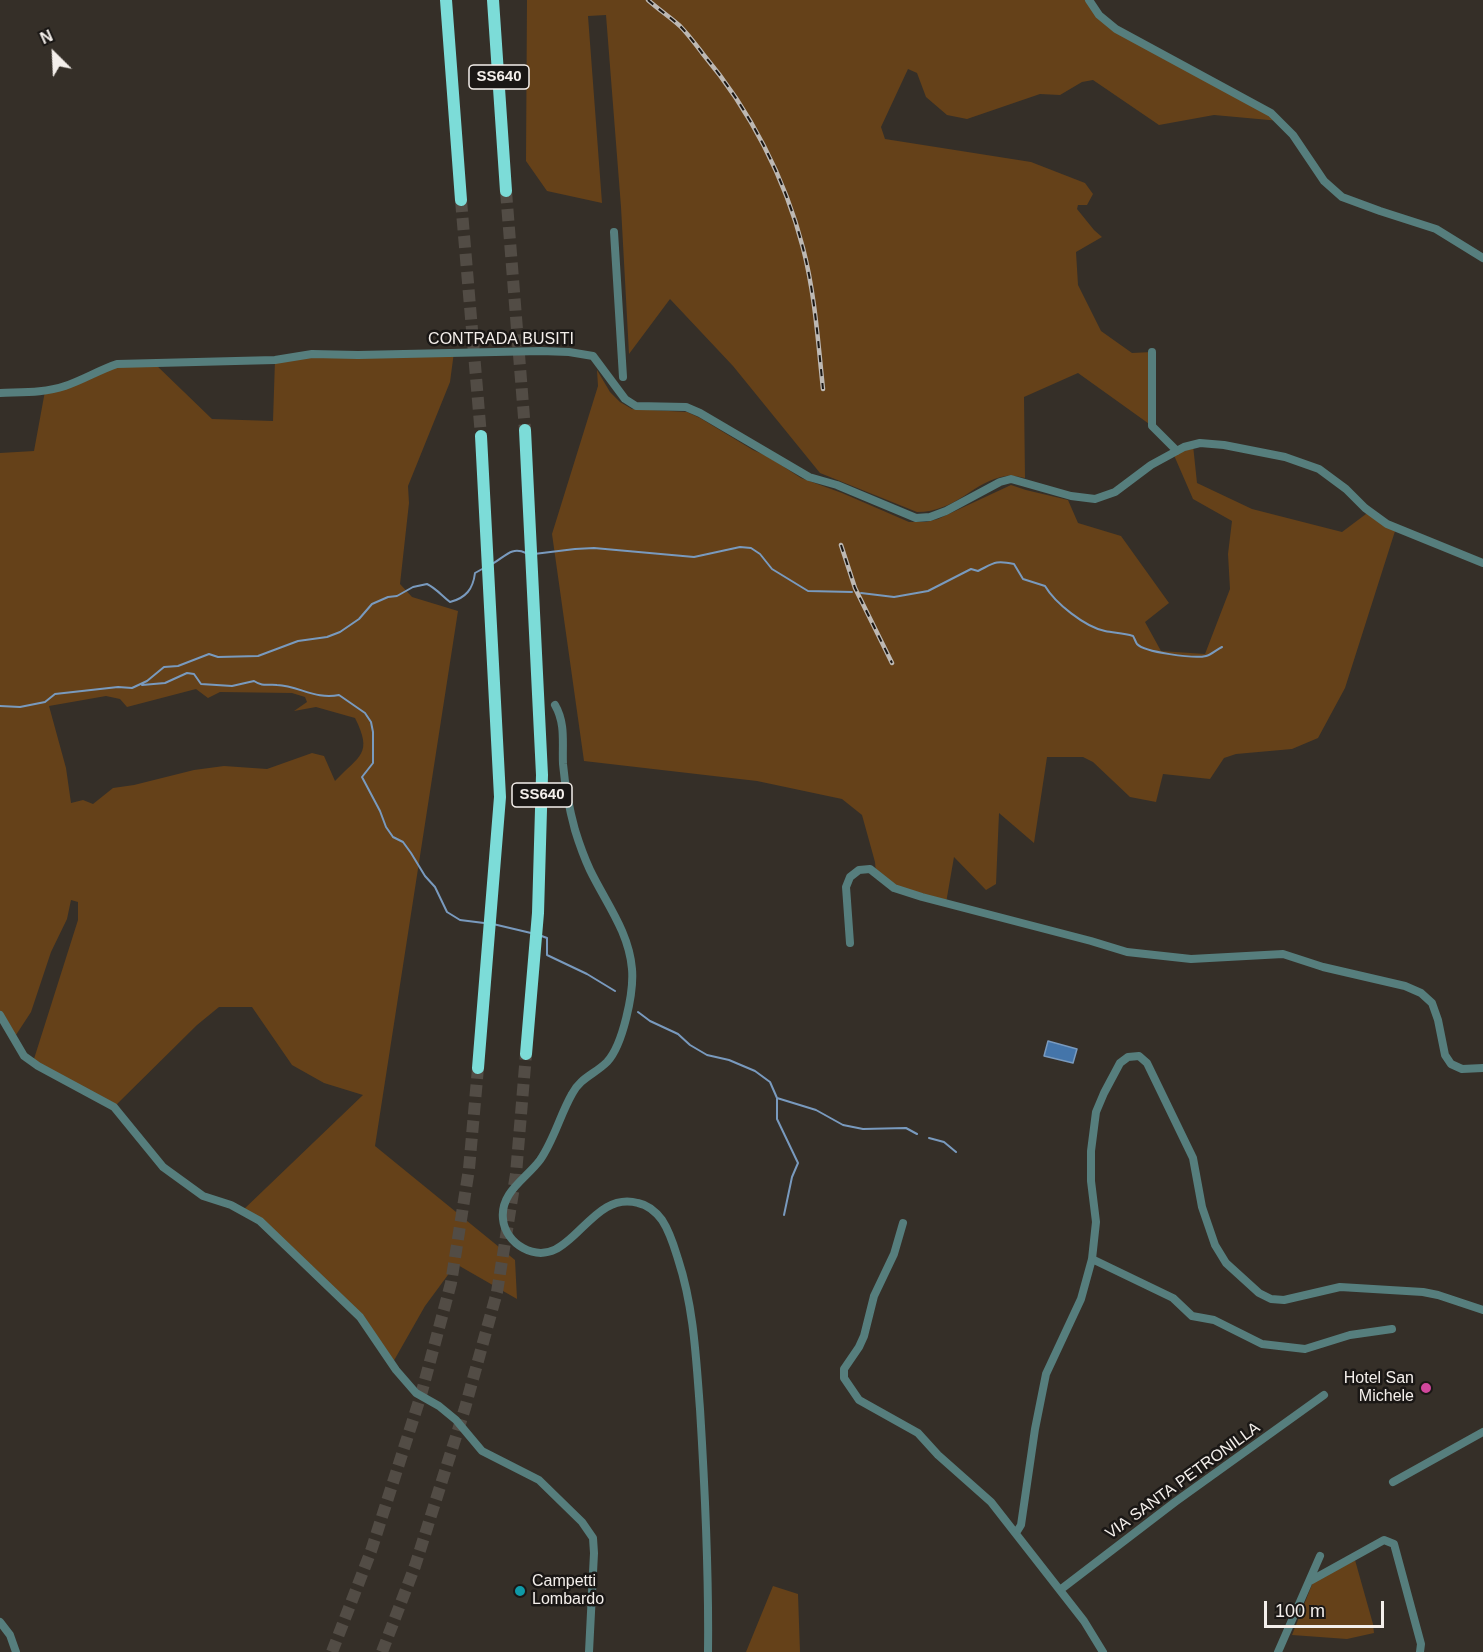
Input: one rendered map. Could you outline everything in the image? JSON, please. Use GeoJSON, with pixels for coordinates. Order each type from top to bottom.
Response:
{"type":"FeatureCollection","features":[{"type":"Feature","properties":{"kind":"highway","name":"SS640"},"geometry":{"type":"LineString","coordinates":[[446,0],[461,200]]}},
{"type":"Feature","properties":{"kind":"highway","name":"SS640"},"geometry":{"type":"LineString","coordinates":[[493,0],[506,191]]}},
{"type":"Feature","properties":{"kind":"highway","name":"SS640"},"geometry":{"type":"LineString","coordinates":[[525,430],[542,775],[538,913],[526,1054]]}},
{"type":"Feature","properties":{"kind":"highway","name":"SS640"},"geometry":{"type":"LineString","coordinates":[[478,1068],[500,797],[481,436]]}},
{"type":"Feature","properties":{"kind":"street"},"geometry":{"type":"LineString","coordinates":[[1089,0],[1099,15],[1116,29],[1271,113],[1293,135],[1324,181],[1342,197],[1436,229],[1483,258]]}},
{"type":"Feature","properties":{"kind":"street"},"geometry":{"type":"LineString","coordinates":[[614,232],[623,377]]}},
{"type":"Feature","properties":{"kind":"street","name":"CONTRADA BUSITI"},"geometry":{"type":"LineString","coordinates":[[0,393],[45,391],[117,364],[275,360],[312,354],[569,352],[593,356],[625,399],[636,406],[686,407],[809,477],[837,485],[916,518],[930,517],[946,511],[1000,482],[1011,479],[1071,496],[1095,499],[1115,492],[1151,465],[1180,449]]}},
{"type":"Feature","properties":{"kind":"street"},"geometry":{"type":"LineString","coordinates":[[1152,352],[1152,426],[1180,449],[1200,443],[1224,444],[1285,457],[1319,470],[1346,489],[1365,508],[1387,524],[1483,563]]}},
{"type":"Feature","properties":{"kind":"street"},"geometry":{"type":"LineString","coordinates":[[555,705],[562,719],[567,795],[572,821],[589,867],[624,933],[631,958],[633,986],[628,1010],[610,1058],[578,1084],[541,1158],[506,1200],[503,1223],[515,1244],[537,1253],[549,1252],[560,1247],[574,1237],[601,1210],[620,1202],[635,1202],[648,1207],[658,1215],[668,1229],[686,1286],[695,1335],[704,1466],[709,1589],[708,1652]]}},
{"type":"Feature","properties":{"kind":"street"},"geometry":{"type":"LineString","coordinates":[[850,943],[846,887],[854,873],[862,868],[870,869],[890,885],[922,897],[1091,940],[1127,952],[1191,959],[1283,954],[1323,967],[1414,989],[1426,997],[1436,1011],[1445,1055],[1451,1064],[1462,1069],[1483,1068]]}},
{"type":"Feature","properties":{"kind":"street"},"geometry":{"type":"LineString","coordinates":[[0,1015],[24,1056],[114,1107],[163,1167],[202,1196],[231,1205],[260,1221],[360,1317],[396,1370],[416,1393],[439,1406],[456,1420],[482,1451],[539,1480],[582,1522],[593,1538],[594,1553],[589,1652]]}},
{"type":"Feature","properties":{"kind":"street"},"geometry":{"type":"LineString","coordinates":[[1016,1533],[1021,1525],[1035,1429],[1046,1374],[1081,1299],[1092,1259],[1096,1222],[1090,1176],[1094,1122],[1104,1093],[1120,1063],[1133,1055],[1142,1058],[1150,1067],[1193,1158],[1202,1207],[1219,1254],[1259,1293],[1271,1299],[1284,1300],[1340,1287],[1423,1292],[1483,1310]]}},
{"type":"Feature","properties":{"kind":"street"},"geometry":{"type":"LineString","coordinates":[[903,1223],[894,1254],[874,1296],[864,1336],[844,1370],[844,1378],[863,1403],[918,1433],[938,1455],[991,1502],[1084,1621],[1103,1652]]}},
{"type":"Feature","properties":{"kind":"street"},"geometry":{"type":"LineString","coordinates":[[1092,1259],[1173,1298],[1192,1316],[1214,1320],[1262,1344],[1305,1349],[1350,1335],[1392,1329]]}},
{"type":"Feature","properties":{"kind":"street","name":"VIA SANTA PETRONILLA"},"geometry":{"type":"LineString","coordinates":[[1060,1590],[1141,1527],[1324,1395]]}},
{"type":"Feature","properties":{"kind":"street"},"geometry":{"type":"LineString","coordinates":[[1393,1482],[1483,1432]]}},
{"type":"Feature","properties":{"kind":"street"},"geometry":{"type":"LineString","coordinates":[[1310,1581],[1384,1540],[1394,1544],[1421,1644],[1420,1652]]}},
{"type":"Feature","properties":{"kind":"street"},"geometry":{"type":"LineString","coordinates":[[1278,1652],[1320,1557]]}},
{"type":"Feature","properties":{"kind":"street"},"geometry":{"type":"LineString","coordinates":[[0,1622],[10,1635],[16,1652]]}},
{"type":"Feature","properties":{"kind":"shaded area"},"geometry":{"type":"Polygon","coordinates":[[[527,0],[1089,0],[1099,15],[1280,121],[1214,115],[1159,125],[1093,80],[1082,82],[1060,95],[1040,94],[967,119],[947,115],[926,97],[917,73],[908,69],[881,127],[885,139],[1031,162],[1085,183],[1093,194],[1087,205],[1078,205],[1077,209],[1102,237],[1076,252],[1078,285],[1101,331],[1132,353],[1152,352],[1152,426],[1078,373],[1024,397],[1025,478],[1008,476],[994,479],[943,507],[917,512],[820,473],[733,366],[670,299],[629,354],[621,207],[606,15],[588,16],[602,203],[547,191],[526,161],[527,0]]]}},
{"type":"Feature","properties":{"kind":"shaded area"},"geometry":{"type":"Polygon","coordinates":[[[454,352],[450,382],[408,486],[409,503],[400,584],[412,597],[458,611],[375,1146],[515,1260],[517,1299],[456,1264],[425,1306],[392,1364],[360,1317],[293,1251],[242,1211],[363,1095],[324,1083],[292,1065],[252,1007],[219,1007],[197,1025],[114,1107],[33,1062],[78,920],[78,902],[71,900],[67,919],[51,952],[31,1012],[14,1038],[0,1015],[0,453],[34,451],[45,391],[117,364],[154,363],[212,419],[273,421],[275,360],[312,354],[454,352]],[[196,689],[127,707],[120,699],[106,696],[49,706],[66,768],[71,803],[83,800],[93,804],[113,788],[194,770],[224,766],[267,769],[312,753],[324,756],[335,781],[361,753],[363,739],[355,718],[316,707],[294,711],[307,702],[305,697],[292,693],[220,692],[208,698],[196,689]]]}},
{"type":"Feature","properties":{"kind":"shaded area"},"geometry":{"type":"Polygon","coordinates":[[[597,370],[610,392],[632,409],[687,412],[767,456],[801,478],[909,522],[938,519],[1011,485],[1068,500],[1078,523],[1121,536],[1169,603],[1145,622],[1161,651],[1205,654],[1230,589],[1228,554],[1232,521],[1193,499],[1173,453],[1193,445],[1197,483],[1252,509],[1342,532],[1370,511],[1396,528],[1345,688],[1318,738],[1292,749],[1236,754],[1224,758],[1210,779],[1163,774],[1156,802],[1130,797],[1093,762],[1083,757],[1047,757],[1034,843],[999,813],[996,884],[986,890],[954,857],[946,903],[894,888],[876,874],[862,815],[842,799],[757,781],[584,761],[552,534],[598,386],[597,370]]]}},
{"type":"Feature","properties":{"kind":"shaded area"},"geometry":{"type":"Polygon","coordinates":[[[1355,1560],[1374,1633],[1347,1639],[1292,1635],[1313,1582],[1355,1560]]]}},
{"type":"Feature","properties":{"kind":"shaded area"},"geometry":{"type":"Polygon","coordinates":[[[773,1586],[798,1594],[800,1652],[746,1652],[773,1586]]]}},
{"type":"Feature","properties":{"kind":"water"},"geometry":{"type":"Polygon","coordinates":[[[1048,1041],[1077,1049],[1073,1063],[1044,1056],[1048,1041]]]}},
{"type":"Feature","properties":{"kind":"waterway"},"geometry":{"type":"LineString","coordinates":[[534,554],[594,548],[694,557],[740,547],[751,548],[760,554],[772,569],[808,591],[852,592]]}},
{"type":"Feature","properties":{"kind":"waterway"},"geometry":{"type":"LineString","coordinates":[[492,564],[508,553],[516,551],[526,553]]}},
{"type":"Feature","properties":{"kind":"waterway"},"geometry":{"type":"LineString","coordinates":[[861,593],[894,597],[928,591],[971,569],[978,571],[1003,562],[1014,564],[1023,579],[1045,586],[1056,600],[1089,625],[1097,629],[1133,636],[1141,647],[1191,657],[1208,655],[1222,647]]}},
{"type":"Feature","properties":{"kind":"waterway"},"geometry":{"type":"LineString","coordinates":[[0,706],[20,707],[45,702],[55,694],[118,687],[132,688],[147,681],[164,667],[178,666],[209,654],[218,657],[258,656],[298,641],[327,637],[340,632],[359,619],[372,604],[397,596],[413,587],[427,584],[450,602],[468,592],[475,573],[484,568]]}},
{"type":"Feature","properties":{"kind":"waterway"},"geometry":{"type":"LineString","coordinates":[[142,685],[165,683],[187,673],[194,674],[201,684],[232,686],[254,681],[263,685],[285,686],[323,696],[339,695],[365,713],[371,722],[373,732],[373,763],[362,777],[386,827],[393,837],[403,842],[411,853],[425,876],[435,887],[447,912],[460,920],[484,923]]}},
{"type":"Feature","properties":{"kind":"waterway"},"geometry":{"type":"LineString","coordinates":[[493,924],[531,933]]}},
{"type":"Feature","properties":{"kind":"waterway"},"geometry":{"type":"LineString","coordinates":[[539,935],[547,938],[547,955],[587,974],[615,991]]}},
{"type":"Feature","properties":{"kind":"waterway"},"geometry":{"type":"LineString","coordinates":[[638,1012],[650,1021],[678,1034],[690,1045],[707,1055],[729,1060],[755,1071],[770,1082],[777,1098],[816,1110],[843,1125],[863,1129],[906,1128],[917,1134]]}},
{"type":"Feature","properties":{"kind":"waterway"},"geometry":{"type":"LineString","coordinates":[[777,1099],[777,1119],[798,1163],[792,1177],[784,1215]]}},
{"type":"Feature","properties":{"kind":"waterway"},"geometry":{"type":"LineString","coordinates":[[929,1138],[944,1142],[956,1152]]}},
{"type":"Feature","properties":{"kind":"tunnel"},"geometry":{"type":"LineString","coordinates":[[506,191],[525,430]]}},
{"type":"Feature","properties":{"kind":"tunnel"},"geometry":{"type":"LineString","coordinates":[[461,200],[481,436]]}},
{"type":"Feature","properties":{"kind":"tunnel"},"geometry":{"type":"LineString","coordinates":[[382,1652],[415,1566],[465,1408],[497,1292],[516,1174],[526,1054]]}},
{"type":"Feature","properties":{"kind":"tunnel"},"geometry":{"type":"LineString","coordinates":[[332,1652],[371,1551],[421,1395],[451,1283],[469,1169],[478,1068]]}},
{"type":"Feature","properties":{"kind":"railway"},"geometry":{"type":"LineString","coordinates":[[648,0],[683,29],[720,76],[751,122],[776,171],[795,222],[807,265],[816,318],[823,389]]}},
{"type":"Feature","properties":{"kind":"railway"},"geometry":{"type":"LineString","coordinates":[[841,545],[855,588],[892,663]]}},
{"type":"Feature","properties":{"kind":"place","name":"Hotel San Michele"},"geometry":{"type":"Point","coordinates":[1426,1388]}},
{"type":"Feature","properties":{"kind":"place","name":"Campetti Lombardo"},"geometry":{"type":"Point","coordinates":[520,1591]}}]}
